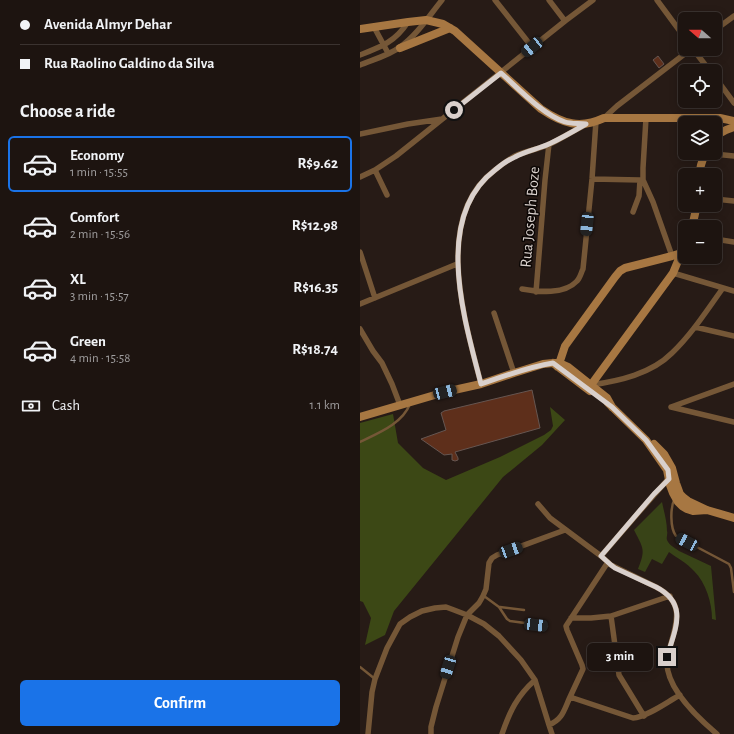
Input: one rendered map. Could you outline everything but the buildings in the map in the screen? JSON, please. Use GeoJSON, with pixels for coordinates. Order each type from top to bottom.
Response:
{"type":"FeatureCollection","features":[{"type":"Feature","properties":{"kind":"street"},"geometry":{"type":"LineString","coordinates":[[400,48],[411,38],[442,0]]}},
{"type":"Feature","properties":{"kind":"street"},"geometry":{"type":"LineString","coordinates":[[495,0],[532,47]]}},
{"type":"Feature","properties":{"kind":"street"},"geometry":{"type":"LineString","coordinates":[[549,0],[565,21]]}},
{"type":"Feature","properties":{"kind":"street"},"geometry":{"type":"LineString","coordinates":[[360,177],[375,170],[396,156],[593,0]]}},
{"type":"Feature","properties":{"kind":"street"},"geometry":{"type":"LineString","coordinates":[[657,0],[678,28]]}},
{"type":"Feature","properties":{"kind":"street"},"geometry":{"type":"LineString","coordinates":[[722,25],[734,16]]}},
{"type":"Feature","properties":{"kind":"street"},"geometry":{"type":"LineString","coordinates":[[360,29],[426,20],[443,24],[455,31],[541,109],[553,117],[566,122],[586,124]]}},
{"type":"Feature","properties":{"kind":"street"},"geometry":{"type":"LineString","coordinates":[[360,55],[393,40],[408,22]]}},
{"type":"Feature","properties":{"kind":"street"},"geometry":{"type":"LineString","coordinates":[[374,27],[388,54]]}},
{"type":"Feature","properties":{"kind":"street"},"geometry":{"type":"LineString","coordinates":[[360,65],[450,28]]}},
{"type":"Feature","properties":{"kind":"street"},"geometry":{"type":"LineString","coordinates":[[604,118],[617,106],[683,56]]}},
{"type":"Feature","properties":{"kind":"street"},"geometry":{"type":"LineString","coordinates":[[698,56],[704,64]]}},
{"type":"Feature","properties":{"kind":"street"},"geometry":{"type":"LineString","coordinates":[[722,87],[734,102]]}},
{"type":"Feature","properties":{"kind":"street"},"geometry":{"type":"LineString","coordinates":[[481,384],[466,327],[461,296],[458,264],[458,239],[462,220],[470,200],[483,180],[515,156],[549,144],[586,124],[604,118],[678,119]]}},
{"type":"Feature","properties":{"kind":"street"},"geometry":{"type":"LineString","coordinates":[[633,212],[639,196],[642,180],[646,118]]}},
{"type":"Feature","properties":{"kind":"street"},"geometry":{"type":"LineString","coordinates":[[722,118],[734,121]]}},
{"type":"Feature","properties":{"kind":"street"},"geometry":{"type":"LineString","coordinates":[[360,134],[442,119]]}},
{"type":"Feature","properties":{"kind":"street"},"geometry":{"type":"LineString","coordinates":[[522,289],[536,292],[555,292],[570,286],[578,280],[583,269],[596,121]]}},
{"type":"Feature","properties":{"kind":"street"},"geometry":{"type":"LineString","coordinates":[[722,131],[734,127]]}},
{"type":"Feature","properties":{"kind":"street","name":"Rua Joseph Boze"},"geometry":{"type":"LineString","coordinates":[[536,292],[549,144]]}},
{"type":"Feature","properties":{"kind":"street"},"geometry":{"type":"LineString","coordinates":[[722,155],[734,156]]}},
{"type":"Feature","properties":{"kind":"street"},"geometry":{"type":"LineString","coordinates":[[375,170],[387,195]]}},
{"type":"Feature","properties":{"kind":"street"},"geometry":{"type":"LineString","coordinates":[[592,179],[642,180]]}},
{"type":"Feature","properties":{"kind":"street"},"geometry":{"type":"LineString","coordinates":[[642,180],[653,202],[672,256],[673,266],[671,275]]}},
{"type":"Feature","properties":{"kind":"street"},"geometry":{"type":"LineString","coordinates":[[722,200],[734,201]]}},
{"type":"Feature","properties":{"kind":"street"},"geometry":{"type":"LineString","coordinates":[[722,240],[734,242]]}},
{"type":"Feature","properties":{"kind":"street"},"geometry":{"type":"LineString","coordinates":[[360,252],[375,298]]}},
{"type":"Feature","properties":{"kind":"street"},"geometry":{"type":"LineString","coordinates":[[557,364],[565,346],[620,271],[625,268],[678,254]]}},
{"type":"Feature","properties":{"kind":"street"},"geometry":{"type":"LineString","coordinates":[[591,385],[671,275],[678,260]]}},
{"type":"Feature","properties":{"kind":"street"},"geometry":{"type":"LineString","coordinates":[[360,304],[458,264]]}},
{"type":"Feature","properties":{"kind":"street"},"geometry":{"type":"LineString","coordinates":[[671,275],[734,291]]}},
{"type":"Feature","properties":{"kind":"street"},"geometry":{"type":"LineString","coordinates":[[578,382],[586,385],[606,383],[630,377],[662,362],[672,354],[695,327],[723,288]]}},
{"type":"Feature","properties":{"kind":"street"},"geometry":{"type":"LineString","coordinates":[[494,313],[514,372]]}},
{"type":"Feature","properties":{"kind":"street"},"geometry":{"type":"LineString","coordinates":[[695,327],[734,336]]}},
{"type":"Feature","properties":{"kind":"street"},"geometry":{"type":"LineString","coordinates":[[360,329],[382,363],[400,405]]}},
{"type":"Feature","properties":{"kind":"street"},"geometry":{"type":"LineString","coordinates":[[360,417],[445,392],[481,384],[514,372],[543,364],[557,364],[568,367],[607,398],[612,407]]}},
{"type":"Feature","properties":{"kind":"street"},"geometry":{"type":"LineString","coordinates":[[557,364],[578,382],[612,407],[646,440],[668,470],[676,483],[680,494],[688,501],[707,510],[734,518]]}},
{"type":"Feature","properties":{"kind":"street"},"geometry":{"type":"LineString","coordinates":[[734,384],[671,407],[734,422]]}},
{"type":"Feature","properties":{"kind":"street"},"geometry":{"type":"LineString","coordinates":[[671,475],[673,493],[682,506],[693,511],[707,510]]}},
{"type":"Feature","properties":{"kind":"street"},"geometry":{"type":"LineString","coordinates":[[601,556],[671,475]]}},
{"type":"Feature","properties":{"kind":"street"},"geometry":{"type":"LineString","coordinates":[[538,504],[550,518],[615,568],[663,590],[670,596],[675,604],[677,618],[666,664],[671,679],[680,695],[696,716],[717,734]]}},
{"type":"Feature","properties":{"kind":"street"},"geometry":{"type":"LineString","coordinates":[[431,734],[431,727],[436,707],[458,637],[467,615],[484,596],[488,567],[492,558],[565,530]]}},
{"type":"Feature","properties":{"kind":"street"},"geometry":{"type":"LineString","coordinates":[[549,725],[559,719],[582,669],[582,665],[566,630],[566,626],[608,562]]}},
{"type":"Feature","properties":{"kind":"street"},"geometry":{"type":"LineString","coordinates":[[571,618],[611,616],[670,596]]}},
{"type":"Feature","properties":{"kind":"street"},"geometry":{"type":"LineString","coordinates":[[368,734],[375,679],[400,624],[410,616],[435,608],[446,607],[467,615],[484,624],[499,636],[521,660],[535,680],[552,734]]}},
{"type":"Feature","properties":{"kind":"street"},"geometry":{"type":"LineString","coordinates":[[611,616],[619,674],[644,716]]}},
{"type":"Feature","properties":{"kind":"street"},"geometry":{"type":"LineString","coordinates":[[502,734],[513,707],[526,688],[535,680]]}},
{"type":"Feature","properties":{"kind":"street"},"geometry":{"type":"LineString","coordinates":[[570,697],[633,718],[644,716],[680,695]]}},
{"type":"Feature","properties":{"kind":"lane"},"geometry":{"type":"LineString","coordinates":[[360,442],[397,422],[407,412],[411,402]]}},
{"type":"Feature","properties":{"kind":"lane"},"geometry":{"type":"LineString","coordinates":[[675,497],[673,501],[672,516],[674,533],[676,536],[729,564],[731,568],[734,592]]}},
{"type":"Feature","properties":{"kind":"lane"},"geometry":{"type":"LineString","coordinates":[[484,596],[499,607],[510,621],[547,626]]}},
{"type":"Feature","properties":{"kind":"lane"},"geometry":{"type":"LineString","coordinates":[[499,607],[524,610]]}},
{"type":"Feature","properties":{"kind":"lane"},"geometry":{"type":"LineString","coordinates":[[360,667],[375,679]]}},
{"type":"Feature","properties":{"kind":"green space"},"geometry":{"type":"Polygon","coordinates":[[[550,407],[565,420],[542,445],[503,477],[394,611],[385,635],[365,645],[371,618],[363,602],[360,601],[360,423],[393,414],[398,443],[423,468],[446,480],[500,457],[544,435],[551,430],[553,426],[550,407]]]}},
{"type":"Feature","properties":{"kind":"green space"},"geometry":{"type":"Polygon","coordinates":[[[662,502],[668,542],[679,551],[711,566],[716,620],[712,619],[708,594],[702,581],[691,568],[669,552],[662,564],[652,559],[645,572],[638,569],[643,553],[640,541],[634,530],[662,502]]]}},
{"type":"Feature","properties":{"kind":"route"},"geometry":{"type":"LineString","coordinates":[[454,110],[501,73],[541,109],[553,117],[566,122],[586,124],[549,144],[515,156],[483,180],[470,200],[462,220],[458,239],[458,264],[461,296],[466,327],[481,384],[514,372],[543,364],[553,363],[612,407],[646,440],[668,470],[669,479],[654,494],[601,556],[615,568],[663,590],[670,596],[675,604],[677,618],[667,657]]}}]}
